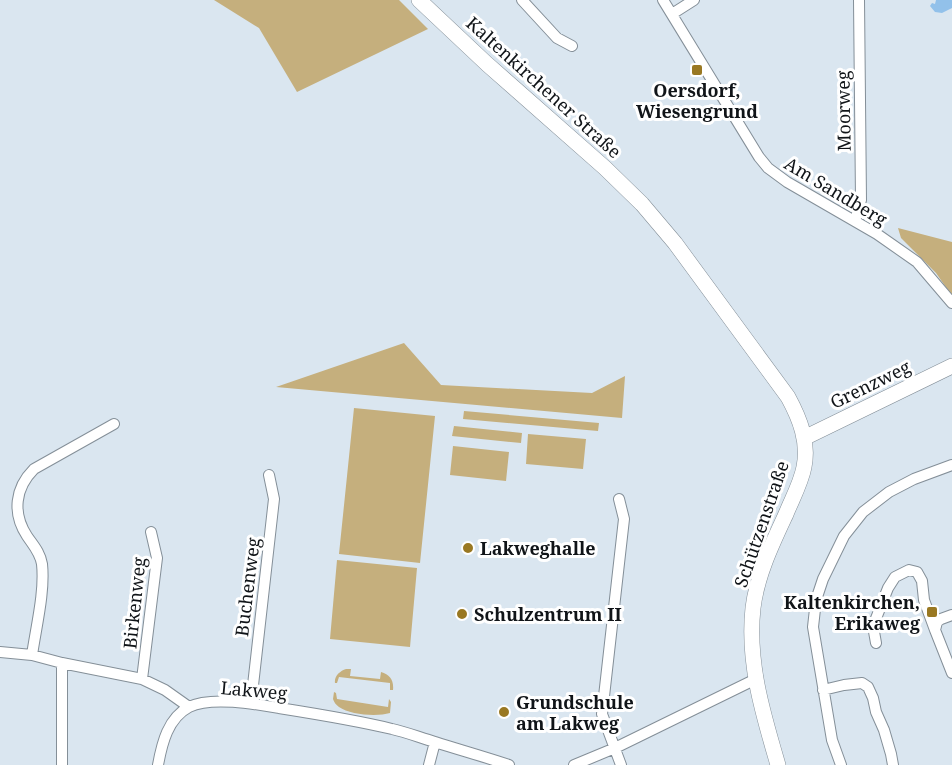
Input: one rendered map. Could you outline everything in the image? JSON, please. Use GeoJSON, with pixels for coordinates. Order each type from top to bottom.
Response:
{"type":"FeatureCollection","features":[{"type":"Feature","properties":{"kind":"main road","name":"Kaltenkirchener Straße"},"geometry":{"type":"LineString","coordinates":[[419,0],[642,204],[675,243],[788,398],[799,417],[804,438]]}},
{"type":"Feature","properties":{"kind":"main road","name":"Grenzweg"},"geometry":{"type":"LineString","coordinates":[[804,438],[952,366]]}},
{"type":"Feature","properties":{"kind":"main road","name":"Schützenstraße"},"geometry":{"type":"LineString","coordinates":[[778,765],[767,730],[756,679],[752,645],[753,608],[762,570],[804,467],[804,438]]}},
{"type":"Feature","properties":{"kind":"street"},"geometry":{"type":"LineString","coordinates":[[522,0],[557,38],[572,46]]}},
{"type":"Feature","properties":{"kind":"street","name":"Am Sandberg"},"geometry":{"type":"LineString","coordinates":[[663,0],[759,158],[768,168],[787,182],[877,234],[917,262],[952,303]]}},
{"type":"Feature","properties":{"kind":"street"},"geometry":{"type":"LineString","coordinates":[[672,14],[694,0]]}},
{"type":"Feature","properties":{"kind":"street","name":"Moorweg"},"geometry":{"type":"LineString","coordinates":[[855,221],[861,200],[859,0]]}},
{"type":"Feature","properties":{"kind":"street"},"geometry":{"type":"LineString","coordinates":[[32,655],[43,579],[41,560],[36,548],[19,522],[17,500],[21,486],[34,469],[114,424]]}},
{"type":"Feature","properties":{"kind":"street"},"geometry":{"type":"LineString","coordinates":[[841,765],[832,740],[813,627],[816,600],[823,579],[844,536],[863,512],[889,492],[914,479],[952,465]]}},
{"type":"Feature","properties":{"kind":"street","name":"Buchenweg"},"geometry":{"type":"LineString","coordinates":[[251,703],[274,499],[269,475]]}},
{"type":"Feature","properties":{"kind":"street"},"geometry":{"type":"LineString","coordinates":[[619,499],[624,519],[602,714],[621,765]]}},
{"type":"Feature","properties":{"kind":"street","name":"Birkenweg"},"geometry":{"type":"LineString","coordinates":[[142,679],[157,558],[151,532]]}},
{"type":"Feature","properties":{"kind":"street"},"geometry":{"type":"LineString","coordinates":[[876,643],[873,626],[888,588],[895,578],[909,570],[918,572],[922,581],[924,600],[952,673]]}},
{"type":"Feature","properties":{"kind":"street"},"geometry":{"type":"LineString","coordinates":[[935,630],[941,618],[952,615]]}},
{"type":"Feature","properties":{"kind":"street"},"geometry":{"type":"LineString","coordinates":[[0,652],[32,655],[142,679],[165,690],[189,707],[168,728],[161,747],[158,765]]}},
{"type":"Feature","properties":{"kind":"street"},"geometry":{"type":"LineString","coordinates":[[62,663],[62,765]]}},
{"type":"Feature","properties":{"kind":"street"},"geometry":{"type":"LineString","coordinates":[[574,765],[615,748],[756,679]]}},
{"type":"Feature","properties":{"kind":"street"},"geometry":{"type":"LineString","coordinates":[[824,690],[862,683],[868,687],[884,730],[893,765]]}},
{"type":"Feature","properties":{"kind":"street","name":"Lakweg"},"geometry":{"type":"LineString","coordinates":[[189,707],[203,703],[251,703],[322,715],[392,729],[509,765]]}},
{"type":"Feature","properties":{"kind":"street"},"geometry":{"type":"LineString","coordinates":[[429,765],[435,742]]}},
{"type":"Feature","properties":{"kind":"shaded area"},"geometry":{"type":"Polygon","coordinates":[[[214,0],[399,0],[428,29],[297,92],[259,28],[214,0]]]}},
{"type":"Feature","properties":{"kind":"shaded area"},"geometry":{"type":"Polygon","coordinates":[[[898,228],[952,242],[952,296],[936,273],[901,238],[898,228]]]}},
{"type":"Feature","properties":{"kind":"shaded area"},"geometry":{"type":"Polygon","coordinates":[[[404,343],[441,385],[592,393],[625,376],[622,418],[276,387],[404,343]]]}},
{"type":"Feature","properties":{"kind":"shaded area"},"geometry":{"type":"Polygon","coordinates":[[[354,408],[435,416],[420,563],[339,554],[354,408]]]}},
{"type":"Feature","properties":{"kind":"shaded area"},"geometry":{"type":"Polygon","coordinates":[[[464,411],[599,423],[598,431],[463,419],[464,411]]]}},
{"type":"Feature","properties":{"kind":"shaded area"},"geometry":{"type":"Polygon","coordinates":[[[454,426],[522,433],[521,443],[452,436],[454,426]]]}},
{"type":"Feature","properties":{"kind":"shaded area"},"geometry":{"type":"Polygon","coordinates":[[[528,434],[586,439],[583,469],[526,464],[528,434]]]}},
{"type":"Feature","properties":{"kind":"shaded area"},"geometry":{"type":"Polygon","coordinates":[[[453,446],[509,452],[506,481],[450,475],[453,446]]]}},
{"type":"Feature","properties":{"kind":"shaded area"},"geometry":{"type":"Polygon","coordinates":[[[337,560],[417,568],[410,647],[330,639],[337,560]]]}},
{"type":"Feature","properties":{"kind":"shaded area"},"geometry":{"type":"Polygon","coordinates":[[[351,669],[350,676],[380,679],[381,672],[384,673],[392,681],[393,690],[390,690],[390,683],[339,677],[335,683],[338,674],[351,669]]]}},
{"type":"Feature","properties":{"kind":"shaded area"},"geometry":{"type":"Polygon","coordinates":[[[334,692],[337,699],[388,707],[389,699],[390,713],[378,715],[344,710],[334,701],[334,692]]]}},
{"type":"Feature","properties":{"kind":"water"},"geometry":{"type":"Polygon","coordinates":[[[936,0],[952,0],[952,8],[942,13],[935,12],[930,6],[932,3],[935,4],[936,0]]]}},
{"type":"Feature","properties":{"kind":"place","name":"Oersdorf, Wiesengrund"},"geometry":{"type":"Point","coordinates":[697,70]}},
{"type":"Feature","properties":{"kind":"place","name":"Lakweghalle"},"geometry":{"type":"Point","coordinates":[468,548]}},
{"type":"Feature","properties":{"kind":"place","name":"Kaltenkirchen, Erikaweg"},"geometry":{"type":"Point","coordinates":[932,612]}},
{"type":"Feature","properties":{"kind":"place","name":"Schulzentrum II"},"geometry":{"type":"Point","coordinates":[462,614]}},
{"type":"Feature","properties":{"kind":"place","name":"Grundschule am Lakweg"},"geometry":{"type":"Point","coordinates":[504,712]}}]}
